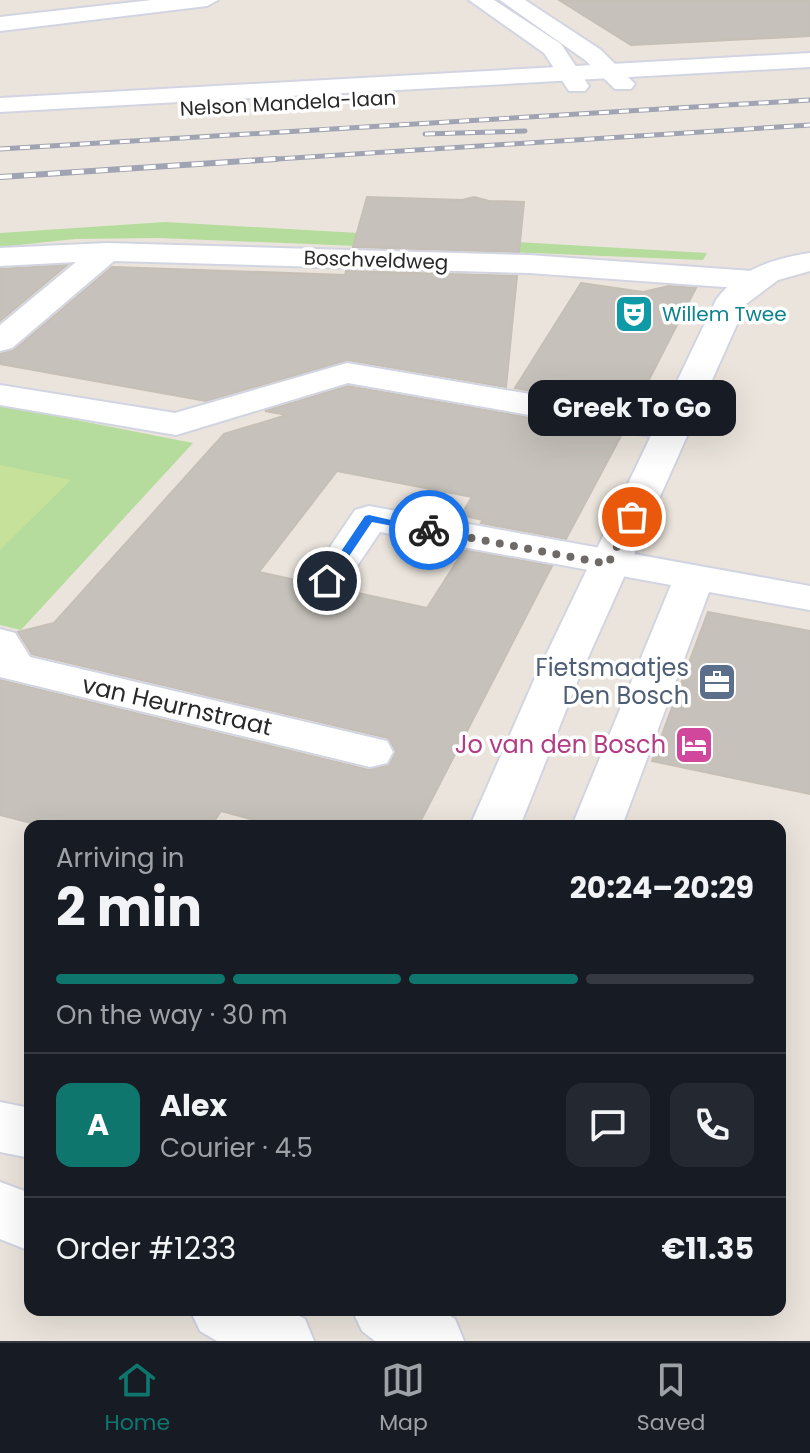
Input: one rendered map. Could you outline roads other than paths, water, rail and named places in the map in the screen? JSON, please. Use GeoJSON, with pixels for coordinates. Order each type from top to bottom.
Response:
{"type":"FeatureCollection","features":[{"type":"Feature","properties":{"kind":"street"},"geometry":{"type":"LineString","coordinates":[[0,24],[207,0]]}},
{"type":"Feature","properties":{"kind":"street"},"geometry":{"type":"LineString","coordinates":[[480,0],[553,49],[572,79]]}},
{"type":"Feature","properties":{"kind":"street"},"geometry":{"type":"LineString","coordinates":[[511,0],[562,33],[617,77]]}},
{"type":"Feature","properties":{"kind":"street","name":"Nelson Mandela-laan"},"geometry":{"type":"LineString","coordinates":[[617,77],[810,60]]}},
{"type":"Feature","properties":{"kind":"street","name":"Nelson Mandela-laan"},"geometry":{"type":"LineString","coordinates":[[0,105],[617,77],[810,74]]}},
{"type":"Feature","properties":{"kind":"street","name":"Nelson Mandela-laan"},"geometry":{"type":"LineString","coordinates":[[0,117],[572,79]]}},
{"type":"Feature","properties":{"kind":"street"},"geometry":{"type":"LineString","coordinates":[[0,341],[107,252]]}},
{"type":"Feature","properties":{"kind":"street","name":"Boschveldweg"},"geometry":{"type":"LineString","coordinates":[[0,257],[107,252],[529,264],[752,280]]}},
{"type":"Feature","properties":{"kind":"street"},"geometry":{"type":"LineString","coordinates":[[497,820],[508,787],[608,564],[644,494],[732,300],[752,280],[768,271],[810,262]]}},
{"type":"Feature","properties":{"kind":"street"},"geometry":{"type":"LineString","coordinates":[[0,395],[176,424],[347,373],[671,429]]}},
{"type":"Feature","properties":{"kind":"street"},"geometry":{"type":"LineString","coordinates":[[327,581],[369,518],[608,564],[810,598]]}},
{"type":"Feature","properties":{"kind":"street"},"geometry":{"type":"LineString","coordinates":[[599,820],[694,578]]}},
{"type":"Feature","properties":{"kind":"street","name":"van Heurnstraat"},"geometry":{"type":"LineString","coordinates":[[0,642],[13,667],[370,752]]}},
{"type":"Feature","properties":{"kind":"street"},"geometry":{"type":"LineString","coordinates":[[0,1127],[24,1132]]}},
{"type":"Feature","properties":{"kind":"street"},"geometry":{"type":"LineString","coordinates":[[0,1209],[24,1220]]}},
{"type":"Feature","properties":{"kind":"street"},"geometry":{"type":"LineString","coordinates":[[234,1316],[281,1341]]}},
{"type":"Feature","properties":{"kind":"street"},"geometry":{"type":"LineString","coordinates":[[394,1316],[431,1341]]}},
{"type":"Feature","properties":{"kind":"railway"},"geometry":{"type":"LineString","coordinates":[[0,149],[810,100]]}},
{"type":"Feature","properties":{"kind":"railway"},"geometry":{"type":"LineString","coordinates":[[259,160],[810,125]]}},
{"type":"Feature","properties":{"kind":"railway"},"geometry":{"type":"LineString","coordinates":[[425,134],[525,131]]}},
{"type":"Feature","properties":{"kind":"railway"},"geometry":{"type":"LineString","coordinates":[[259,160],[276,159]]}},
{"type":"Feature","properties":{"kind":"railway"},"geometry":{"type":"LineString","coordinates":[[0,177],[259,160]]}},
{"type":"Feature","properties":{"kind":"railway"},"geometry":{"type":"LineString","coordinates":[[245,161],[259,160]]}},
{"type":"Feature","properties":{"kind":"place","name":"Willem Twee"},"geometry":{"type":"Point","coordinates":[634,314]}},
{"type":"Feature","properties":{"kind":"place","name":"Greek To Go"},"geometry":{"type":"Point","coordinates":[632,517]}},
{"type":"Feature","properties":{"kind":"place","name":"Fietsmaatjes Den Bosch"},"geometry":{"type":"Point","coordinates":[717,682]}},
{"type":"Feature","properties":{"kind":"place","name":"Jo van den Bosch"},"geometry":{"type":"Point","coordinates":[694,745]}}]}
